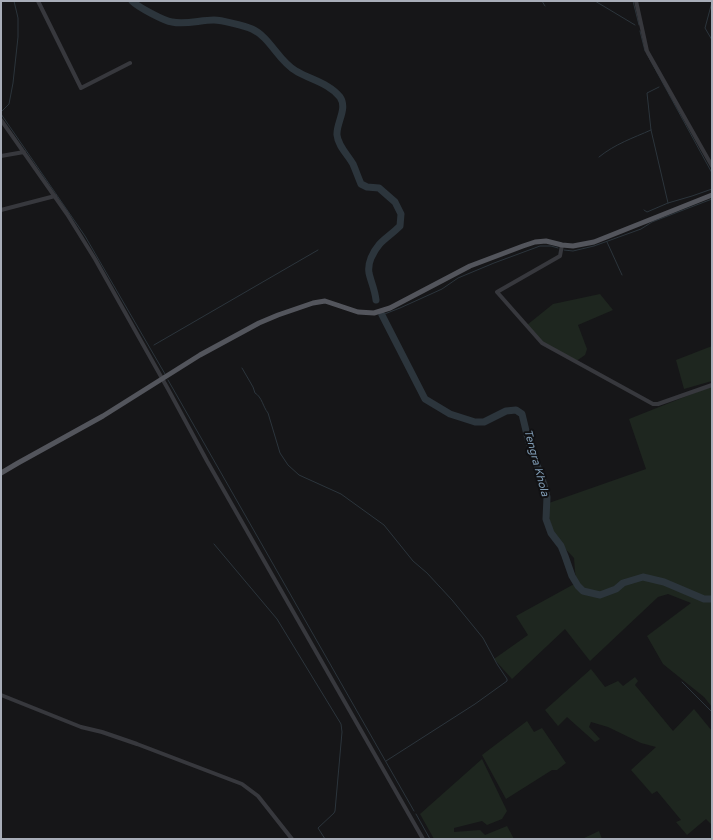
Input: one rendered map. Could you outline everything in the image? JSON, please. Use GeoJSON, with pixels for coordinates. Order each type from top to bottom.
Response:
{"type":"FeatureCollection","features":[{"type":"Feature","properties":{"kind":"main road"},"geometry":{"type":"LineString","coordinates":[[1,473],[18,462],[103,416],[200,356],[259,323],[278,315],[313,303],[325,301],[330,301],[358,312],[374,313],[396,306],[470,266],[524,246],[536,242],[546,241],[562,245],[579,246],[594,242],[712,195]]}},
{"type":"Feature","properties":{"kind":"street"},"geometry":{"type":"LineString","coordinates":[[38,1],[81,88],[130,63]]}},
{"type":"Feature","properties":{"kind":"street"},"geometry":{"type":"LineString","coordinates":[[636,1],[647,52],[712,166]]}},
{"type":"Feature","properties":{"kind":"street"},"geometry":{"type":"LineString","coordinates":[[1,120],[55,196],[95,259],[207,461],[423,839]]}},
{"type":"Feature","properties":{"kind":"street"},"geometry":{"type":"LineString","coordinates":[[1,156],[24,152]]}},
{"type":"Feature","properties":{"kind":"street"},"geometry":{"type":"LineString","coordinates":[[1,210],[55,196]]}},
{"type":"Feature","properties":{"kind":"street"},"geometry":{"type":"LineString","coordinates":[[562,245],[560,256],[497,292],[542,343],[653,404],[658,404],[712,385]]}},
{"type":"Feature","properties":{"kind":"street"},"geometry":{"type":"LineString","coordinates":[[1,695],[81,728],[102,732],[137,744],[242,784],[258,796],[292,839]]}},
{"type":"Feature","properties":{"kind":"shaded area"},"geometry":{"type":"Polygon","coordinates":[[[600,294],[613,310],[578,325],[587,349],[585,355],[575,362],[542,343],[527,325],[553,304],[600,294]]]}},
{"type":"Feature","properties":{"kind":"shaded area"},"geometry":{"type":"Polygon","coordinates":[[[712,346],[712,381],[684,389],[676,360],[712,346]]]}},
{"type":"Feature","properties":{"kind":"shaded area"},"geometry":{"type":"Polygon","coordinates":[[[712,386],[712,707],[704,697],[663,664],[647,636],[691,603],[668,594],[658,597],[590,661],[565,629],[512,679],[494,659],[528,635],[516,616],[576,583],[574,558],[554,537],[546,504],[646,469],[629,419],[712,386]]]}},
{"type":"Feature","properties":{"kind":"shaded area"},"geometry":{"type":"Polygon","coordinates":[[[591,669],[605,687],[618,681],[623,686],[635,677],[638,681],[635,685],[673,731],[694,709],[712,731],[712,825],[706,819],[687,835],[676,822],[681,820],[657,791],[652,794],[631,770],[656,747],[641,743],[608,727],[591,722],[589,727],[600,739],[595,742],[567,717],[558,726],[545,710],[591,669]]]}},
{"type":"Feature","properties":{"kind":"shaded area"},"geometry":{"type":"Polygon","coordinates":[[[527,721],[534,732],[542,728],[566,763],[557,770],[552,770],[506,799],[482,755],[527,721]]]}},
{"type":"Feature","properties":{"kind":"shaded area"},"geometry":{"type":"Polygon","coordinates":[[[482,759],[507,811],[502,819],[487,825],[482,821],[454,828],[454,832],[480,830],[485,835],[507,826],[514,839],[434,839],[420,814],[482,759]]]}},
{"type":"Feature","properties":{"kind":"shaded area"},"geometry":{"type":"Polygon","coordinates":[[[599,831],[602,839],[582,839],[599,831]]]}},
{"type":"Feature","properties":{"kind":"waterway"},"geometry":{"type":"LineString","coordinates":[[1,112],[9,104],[13,83],[18,37],[18,18],[14,1]]}},
{"type":"Feature","properties":{"kind":"waterway"},"geometry":{"type":"LineString","coordinates":[[132,1],[151,13],[172,22],[182,23],[217,20],[252,29],[264,38],[290,67],[336,92],[340,97],[343,106],[337,130],[339,143],[353,164],[361,184],[367,187],[379,188],[395,202],[401,214],[400,226],[380,243],[370,262],[369,273],[376,300]]}},
{"type":"Feature","properties":{"kind":"waterway"},"geometry":{"type":"LineString","coordinates":[[542,1],[545,6]]}},
{"type":"Feature","properties":{"kind":"waterway"},"geometry":{"type":"LineString","coordinates":[[595,1],[635,25]]}},
{"type":"Feature","properties":{"kind":"waterway"},"geometry":{"type":"LineString","coordinates":[[633,1],[639,25]]}},
{"type":"Feature","properties":{"kind":"waterway"},"geometry":{"type":"LineString","coordinates":[[712,2],[705,28],[712,40]]}},
{"type":"Feature","properties":{"kind":"waterway"},"geometry":{"type":"LineString","coordinates":[[640,31],[645,51]]}},
{"type":"Feature","properties":{"kind":"waterway"},"geometry":{"type":"LineString","coordinates":[[647,54],[712,173]]}},
{"type":"Feature","properties":{"kind":"waterway"},"geometry":{"type":"LineString","coordinates":[[659,87],[647,93],[651,130],[668,203]]}},
{"type":"Feature","properties":{"kind":"waterway"},"geometry":{"type":"LineString","coordinates":[[1,114],[85,236],[165,374]]}},
{"type":"Feature","properties":{"kind":"waterway"},"geometry":{"type":"LineString","coordinates":[[599,157],[618,145],[651,130]]}},
{"type":"Feature","properties":{"kind":"waterway"},"geometry":{"type":"LineString","coordinates":[[644,210],[647,212],[668,203],[712,189]]}},
{"type":"Feature","properties":{"kind":"waterway"},"geometry":{"type":"LineString","coordinates":[[564,250],[573,251],[594,246],[641,229],[652,222],[712,199]]}},
{"type":"Feature","properties":{"kind":"waterway"},"geometry":{"type":"LineString","coordinates":[[607,242],[622,275]]}},
{"type":"Feature","properties":{"kind":"waterway"},"geometry":{"type":"LineString","coordinates":[[382,315],[442,289],[458,278],[494,263],[540,246],[551,246],[558,248]]}},
{"type":"Feature","properties":{"kind":"waterway"},"geometry":{"type":"LineString","coordinates":[[154,345],[318,250]]}},
{"type":"Feature","properties":{"kind":"waterway","name":"Tengra Khola"},"geometry":{"type":"LineString","coordinates":[[382,315],[425,399],[450,414],[475,422],[484,422],[506,411],[516,410],[522,414],[528,439],[547,497],[546,519],[551,533],[561,546],[572,576],[583,591],[600,595],[616,589],[623,583],[643,577],[664,582],[704,599],[712,599]]}},
{"type":"Feature","properties":{"kind":"waterway"},"geometry":{"type":"LineString","coordinates":[[242,368],[255,393],[268,413],[280,453],[288,465],[299,475],[341,494],[384,525],[413,561],[427,573],[452,600],[483,638],[507,679],[507,681],[475,704],[386,761]]}},
{"type":"Feature","properties":{"kind":"waterway"},"geometry":{"type":"LineString","coordinates":[[168,380],[414,811]]}},
{"type":"Feature","properties":{"kind":"waterway"},"geometry":{"type":"LineString","coordinates":[[214,544],[277,619],[341,724],[342,732],[335,811],[318,828],[325,839]]}},
{"type":"Feature","properties":{"kind":"waterway"},"geometry":{"type":"LineString","coordinates":[[682,682],[712,712]]}},
{"type":"Feature","properties":{"kind":"waterway"},"geometry":{"type":"LineString","coordinates":[[416,814],[430,839]]}}]}
